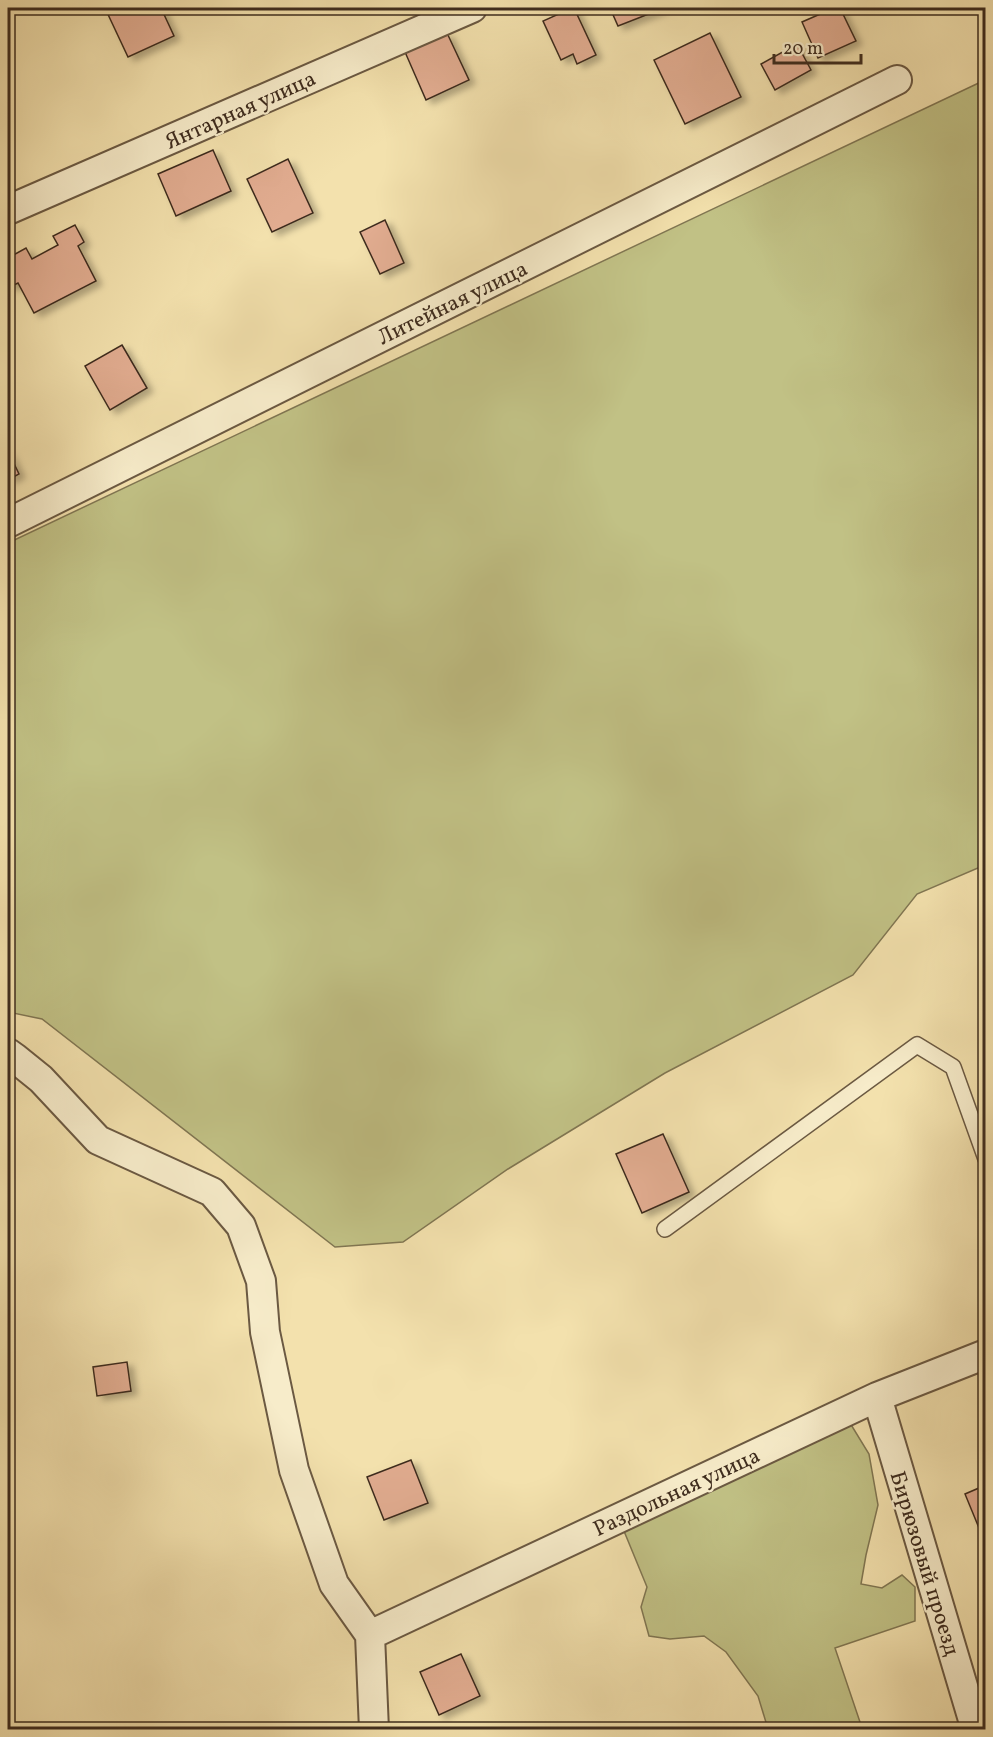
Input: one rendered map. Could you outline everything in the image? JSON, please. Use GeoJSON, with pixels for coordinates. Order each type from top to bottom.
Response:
{"type":"FeatureCollection","features":[{"type":"Feature","properties":{"kind":"street","name":"Янтарная улица"},"geometry":{"type":"LineString","coordinates":[[8,210],[472,8]]}},
{"type":"Feature","properties":{"kind":"street","name":"Литейная улица"},"geometry":{"type":"LineString","coordinates":[[8,523],[897,80]]}},
{"type":"Feature","properties":{"kind":"street"},"geometry":{"type":"LineString","coordinates":[[8,1053],[41,1079],[98,1140],[212,1192],[241,1226],[261,1281],[266,1332],[294,1470],[334,1584],[370,1635],[374,1730]]}},
{"type":"Feature","properties":{"kind":"street","name":"Раздольная улица"},"geometry":{"type":"LineString","coordinates":[[370,1635],[877,1397],[986,1354]]}},
{"type":"Feature","properties":{"kind":"street","name":"Бирюзовый проезд"},"geometry":{"type":"LineString","coordinates":[[877,1397],[976,1730]]}},
{"type":"Feature","properties":{"kind":"lane"},"geometry":{"type":"LineString","coordinates":[[665,1229],[916,1045],[953,1067],[986,1159]]}},
{"type":"Feature","properties":{"kind":"green space"},"geometry":{"type":"Polygon","coordinates":[[[985,80],[985,865],[917,894],[853,975],[665,1073],[508,1169],[403,1242],[335,1247],[42,1019],[8,1012],[8,543],[985,80]]]}},
{"type":"Feature","properties":{"kind":"green space"},"geometry":{"type":"Polygon","coordinates":[[[850,1423],[869,1454],[878,1505],[861,1584],[882,1588],[902,1575],[915,1587],[915,1621],[835,1648],[861,1725],[849,1729],[768,1729],[758,1696],[726,1652],[704,1636],[670,1639],[649,1636],[641,1607],[647,1587],[624,1531],[850,1423]]]}},
{"type":"Feature","properties":{"kind":"building"},"geometry":{"type":"Polygon","coordinates":[[[105,8],[161,8],[174,36],[128,57],[105,8]]]}},
{"type":"Feature","properties":{"kind":"building"},"geometry":{"type":"Polygon","coordinates":[[[572,8],[596,55],[577,64],[573,54],[561,60],[543,21],[572,8]]]}},
{"type":"Feature","properties":{"kind":"building"},"geometry":{"type":"Polygon","coordinates":[[[610,8],[664,8],[618,26],[610,8]]]}},
{"type":"Feature","properties":{"kind":"building"},"geometry":{"type":"Polygon","coordinates":[[[834,8],[840,8],[856,41],[818,58],[802,22],[834,8]]]}},
{"type":"Feature","properties":{"kind":"building"},"geometry":{"type":"Polygon","coordinates":[[[447,33],[469,80],[426,100],[405,52],[447,33]]]}},
{"type":"Feature","properties":{"kind":"building"},"geometry":{"type":"Polygon","coordinates":[[[710,33],[741,97],[685,124],[654,60],[710,33]]]}},
{"type":"Feature","properties":{"kind":"building"},"geometry":{"type":"Polygon","coordinates":[[[797,44],[811,70],[775,90],[761,64],[797,44]]]}},
{"type":"Feature","properties":{"kind":"building"},"geometry":{"type":"Polygon","coordinates":[[[213,150],[231,191],[176,216],[158,174],[213,150]]]}},
{"type":"Feature","properties":{"kind":"building"},"geometry":{"type":"Polygon","coordinates":[[[288,159],[313,213],[272,232],[247,179],[288,159]]]}},
{"type":"Feature","properties":{"kind":"building"},"geometry":{"type":"Polygon","coordinates":[[[385,220],[404,263],[380,274],[360,232],[385,220]]]}},
{"type":"Feature","properties":{"kind":"building"},"geometry":{"type":"Polygon","coordinates":[[[75,225],[84,242],[78,246],[96,281],[34,313],[18,283],[10,287],[8,283],[8,258],[26,248],[32,259],[58,245],[53,236],[75,225]]]}},
{"type":"Feature","properties":{"kind":"building"},"geometry":{"type":"Polygon","coordinates":[[[122,345],[147,388],[110,410],[85,366],[122,345]]]}},
{"type":"Feature","properties":{"kind":"building"},"geometry":{"type":"Polygon","coordinates":[[[8,451],[19,474],[8,480],[8,451]]]}},
{"type":"Feature","properties":{"kind":"building"},"geometry":{"type":"Polygon","coordinates":[[[663,1134],[689,1192],[642,1213],[616,1154],[663,1134]]]}},
{"type":"Feature","properties":{"kind":"building"},"geometry":{"type":"Polygon","coordinates":[[[127,1362],[131,1391],[97,1396],[93,1367],[127,1362]]]}},
{"type":"Feature","properties":{"kind":"building"},"geometry":{"type":"Polygon","coordinates":[[[411,1460],[428,1503],[384,1520],[367,1477],[411,1460]]]}},
{"type":"Feature","properties":{"kind":"building"},"geometry":{"type":"Polygon","coordinates":[[[986,1485],[986,1545],[965,1494],[986,1485]]]}},
{"type":"Feature","properties":{"kind":"building"},"geometry":{"type":"Polygon","coordinates":[[[461,1654],[480,1696],[439,1715],[420,1672],[461,1654]]]}}]}
